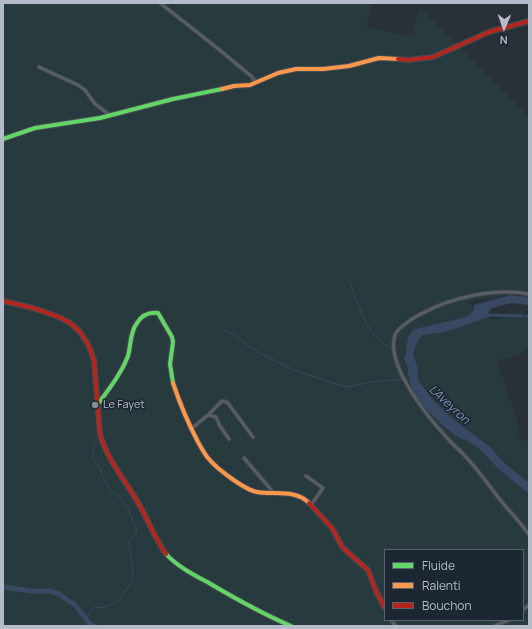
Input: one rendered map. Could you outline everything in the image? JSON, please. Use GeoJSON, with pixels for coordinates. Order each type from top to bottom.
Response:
{"type":"FeatureCollection","features":[{"type":"Feature","properties":{"kind":"street"},"geometry":{"type":"LineString","coordinates":[[160,3],[216,47],[251,76],[256,82]]}},
{"type":"Feature","properties":{"kind":"street"},"geometry":{"type":"LineString","coordinates":[[3,139],[43,126],[110,116],[172,99],[234,86],[250,85],[278,73],[296,69],[323,69],[349,66],[379,58],[408,60],[433,57],[489,32],[529,21]]}},
{"type":"Feature","properties":{"kind":"street"},"geometry":{"type":"LineString","coordinates":[[39,66],[78,85],[85,90],[95,104],[110,116]]}},
{"type":"Feature","properties":{"kind":"street"},"geometry":{"type":"LineString","coordinates":[[529,294],[510,292],[487,294],[437,306],[421,313],[400,328],[396,332],[394,344],[395,356],[400,372],[408,388],[448,439],[467,458],[529,536]]}},
{"type":"Feature","properties":{"kind":"street"},"geometry":{"type":"LineString","coordinates":[[3,301],[58,316],[68,321],[79,331],[87,342],[94,360],[100,434],[105,452],[138,501],[160,545],[167,555],[180,567],[239,601],[291,626]]}},
{"type":"Feature","properties":{"kind":"street"},"geometry":{"type":"LineString","coordinates":[[98,404],[119,374],[130,349],[134,326],[144,315],[153,312],[158,313],[172,337],[173,342],[170,370],[180,405],[191,429],[207,456],[223,473],[241,485],[256,492],[273,492],[297,495],[305,498],[332,528],[343,548],[368,570],[384,606]]}},
{"type":"Feature","properties":{"kind":"street"},"geometry":{"type":"LineString","coordinates":[[191,429],[208,415],[222,400],[227,402],[253,437]]}},
{"type":"Feature","properties":{"kind":"street"},"geometry":{"type":"LineString","coordinates":[[208,415],[216,417],[229,439]]}},
{"type":"Feature","properties":{"kind":"street"},"geometry":{"type":"LineString","coordinates":[[244,458],[273,492]]}},
{"type":"Feature","properties":{"kind":"street"},"geometry":{"type":"LineString","coordinates":[[306,476],[324,488],[311,505]]}},
{"type":"Feature","properties":{"kind":"street"},"geometry":{"type":"LineString","coordinates":[[494,626],[506,621]]}},
{"type":"Feature","properties":{"kind":"green space"},"geometry":{"type":"Polygon","coordinates":[[[3,3],[372,3],[366,26],[414,36],[415,22],[420,8],[529,117],[529,296],[511,294],[467,302],[493,320],[522,310],[529,319],[529,345],[522,354],[497,361],[517,419],[520,440],[526,440],[529,446],[529,626],[3,626],[3,3]]]}},
{"type":"Feature","properties":{"kind":"water"},"geometry":{"type":"Polygon","coordinates":[[[510,295],[529,297],[529,305],[511,303],[492,308],[489,312],[489,317],[445,332],[423,335],[417,342],[413,354],[417,366],[418,380],[434,401],[454,420],[490,447],[502,461],[529,483],[529,494],[500,470],[480,449],[452,433],[420,402],[409,381],[407,366],[404,359],[408,337],[415,329],[466,317],[474,310],[474,305],[510,295]]]}},
{"type":"Feature","properties":{"kind":"waterway"},"geometry":{"type":"LineString","coordinates":[[226,330],[256,351],[294,370],[342,386],[350,387],[374,381],[401,380],[392,349],[375,336],[369,328],[364,319],[349,279]]}},
{"type":"Feature","properties":{"kind":"waterway"},"geometry":{"type":"LineString","coordinates":[[487,315],[522,316]]}},
{"type":"Feature","properties":{"kind":"waterway"},"geometry":{"type":"LineString","coordinates":[[86,618],[93,608],[104,607],[119,600],[131,583],[133,574],[129,543],[137,531],[128,509],[117,494],[109,490],[99,467],[92,456],[95,442]]}},
{"type":"Feature","properties":{"kind":"waterway","name":"L'Aveyron"},"geometry":{"type":"LineString","coordinates":[[3,587],[31,591],[50,591],[57,593],[75,605],[90,624],[94,626]]}},
{"type":"Feature","properties":{"kind":"traffic: fast"},"geometry":{"type":"LineString","coordinates":[[3,139],[35,128],[100,118],[173,99],[222,89]]}},
{"type":"Feature","properties":{"kind":"traffic: fast"},"geometry":{"type":"LineString","coordinates":[[98,404],[125,363],[128,356],[132,334],[139,320],[143,316],[152,313],[158,313],[172,337],[173,342],[170,364],[173,383]]}},
{"type":"Feature","properties":{"kind":"traffic: fast"},"geometry":{"type":"LineString","coordinates":[[166,554],[192,574],[250,606],[291,626]]}},
{"type":"Feature","properties":{"kind":"traffic: slow"},"geometry":{"type":"LineString","coordinates":[[222,89],[234,86],[250,85],[278,73],[296,69],[323,69],[349,66],[379,58],[398,59]]}},
{"type":"Feature","properties":{"kind":"traffic: slow"},"geometry":{"type":"LineString","coordinates":[[173,383],[184,413],[198,442],[207,456],[217,467],[235,481],[251,490],[264,493],[291,494],[298,496],[309,503]]}},
{"type":"Feature","properties":{"kind":"traffic: jam"},"geometry":{"type":"LineString","coordinates":[[398,59],[408,60],[433,57],[489,32],[529,21]]}},
{"type":"Feature","properties":{"kind":"traffic: jam"},"geometry":{"type":"LineString","coordinates":[[3,301],[33,308],[59,317],[70,323],[80,332],[88,344],[94,360],[100,434],[103,444],[112,462],[135,497],[166,554]]}},
{"type":"Feature","properties":{"kind":"traffic: jam"},"geometry":{"type":"LineString","coordinates":[[309,503],[332,528],[343,548],[368,570],[384,606]]}},
{"type":"Feature","properties":{"kind":"place","name":"Le Fayet"},"geometry":{"type":"Point","coordinates":[95,405]}}]}
